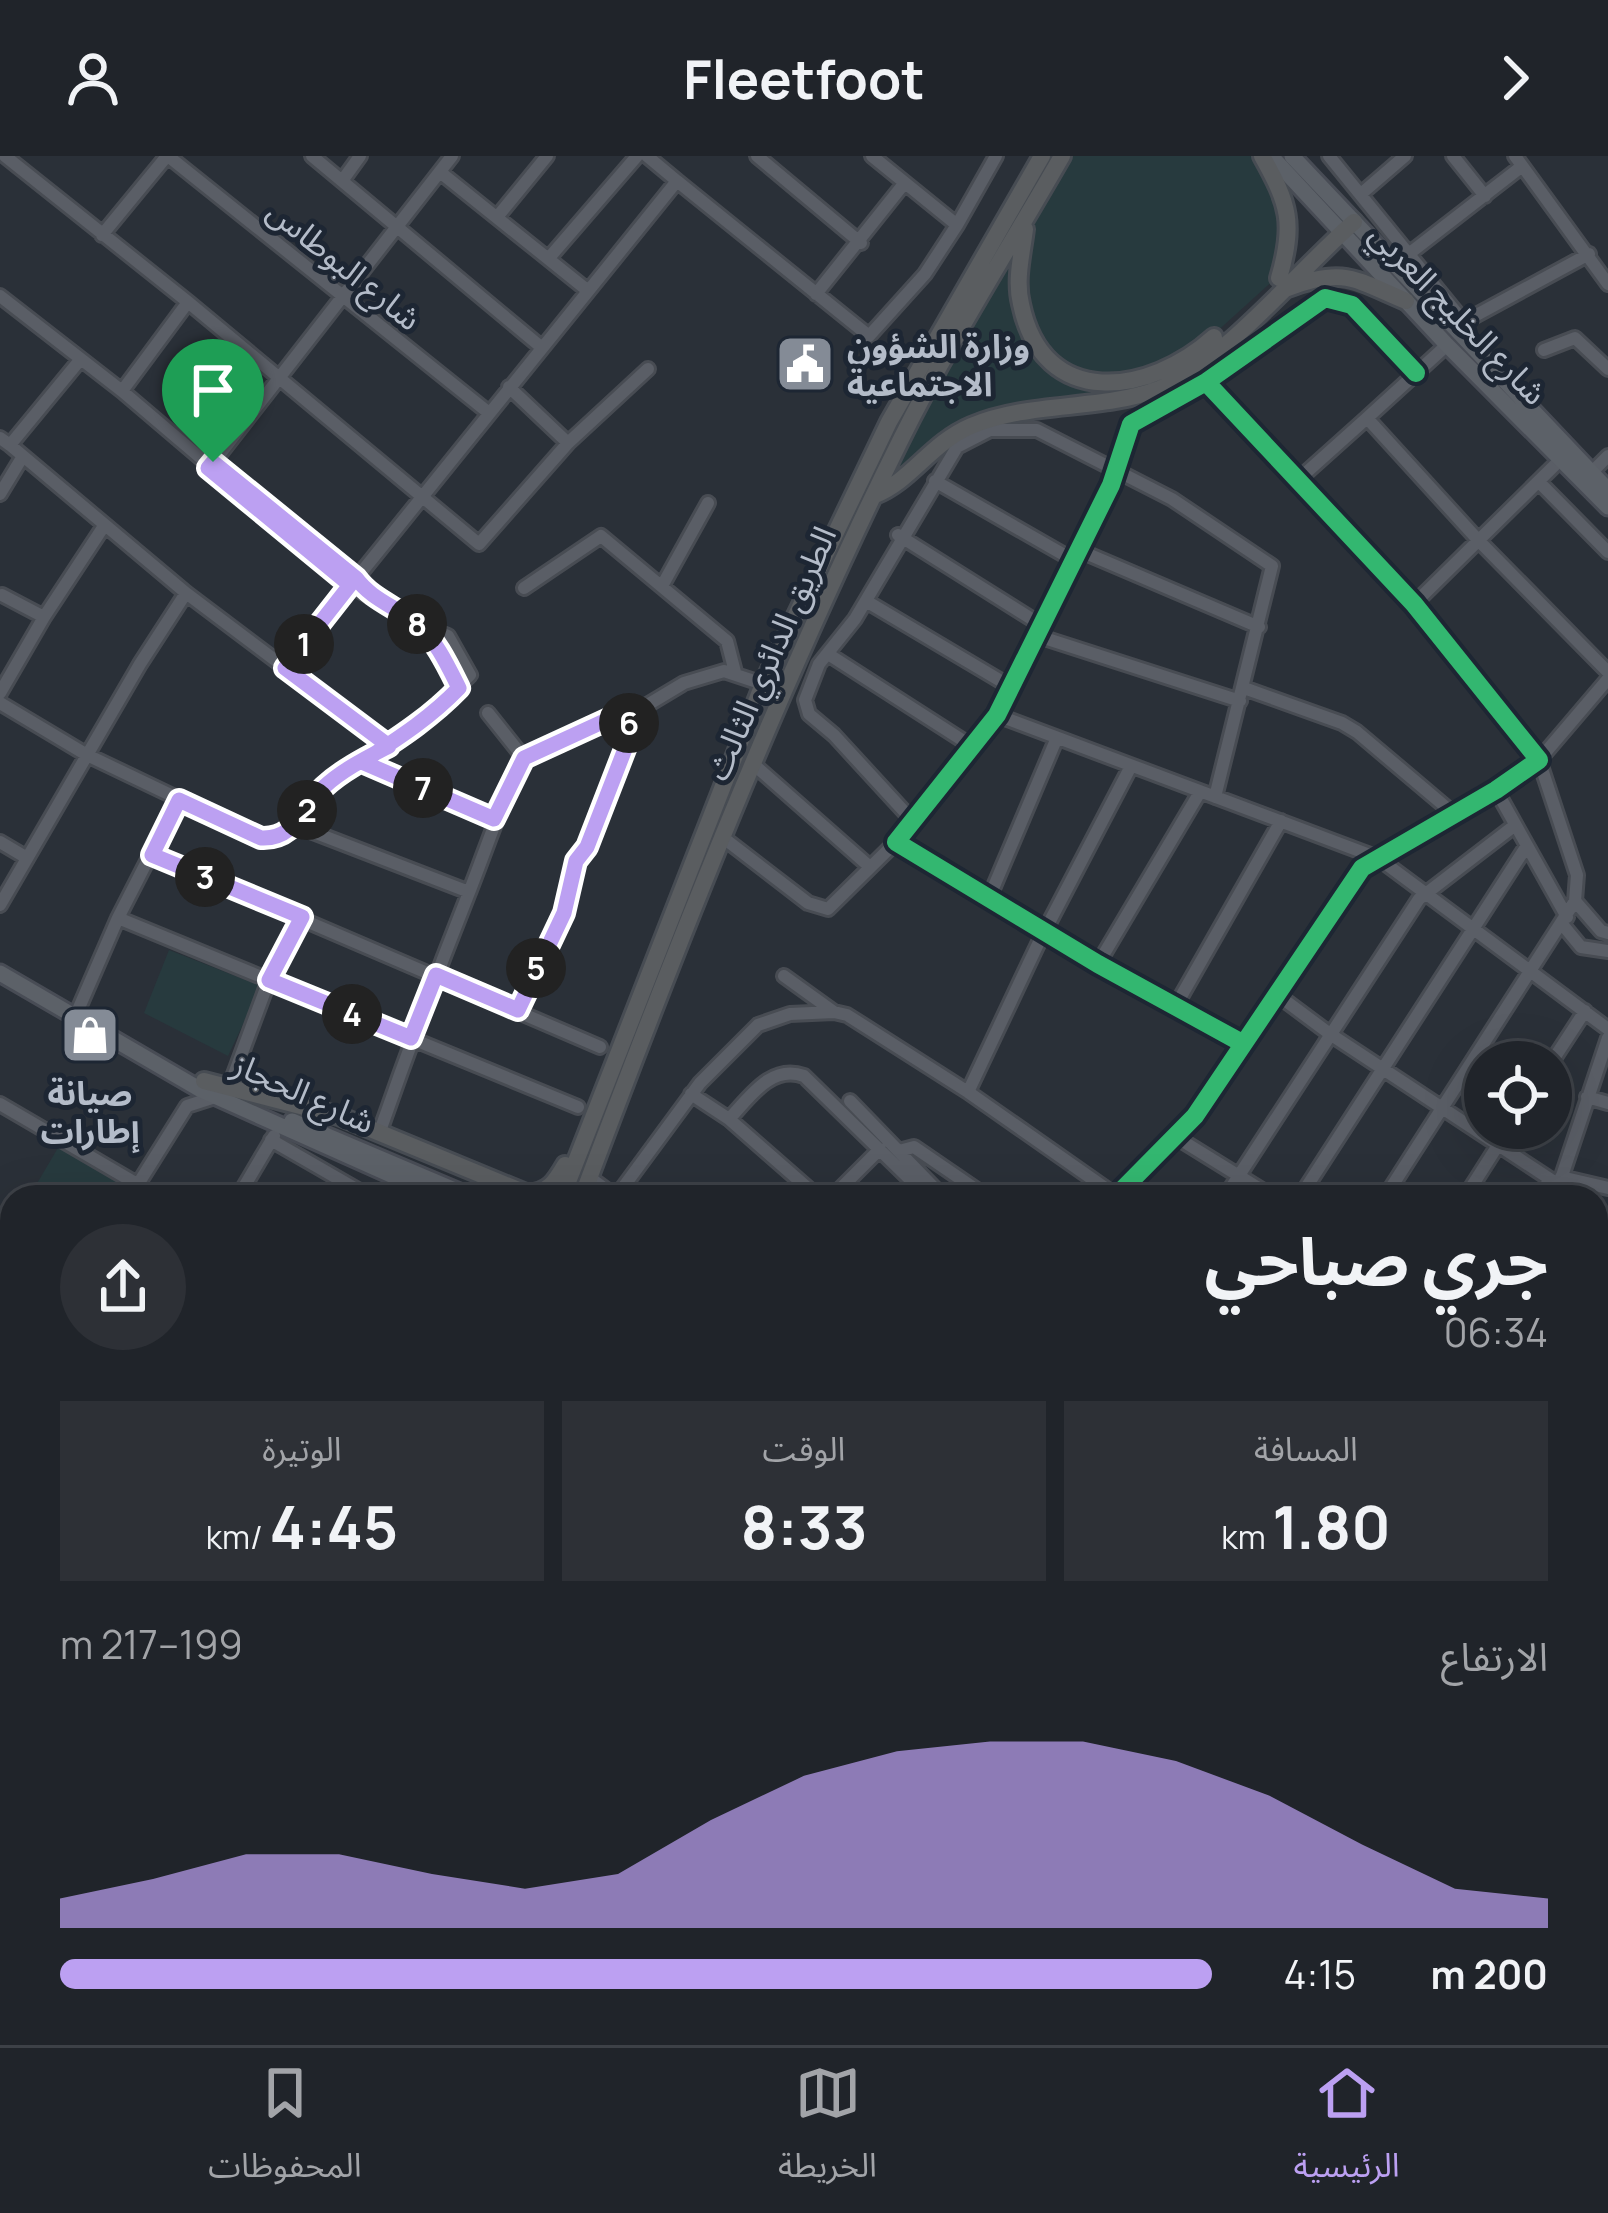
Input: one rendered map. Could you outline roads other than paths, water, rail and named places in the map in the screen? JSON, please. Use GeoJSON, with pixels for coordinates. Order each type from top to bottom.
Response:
{"type":"FeatureCollection","features":[{"type":"Feature","properties":{"kind":"highway","name":"الطريق الدائري الثالث"},"geometry":{"type":"LineString","coordinates":[[566,1185],[763,684],[889,422],[1042,156]]}},
{"type":"Feature","properties":{"kind":"highway","name":"الطريق الدائري الثالث"},"geometry":{"type":"LineString","coordinates":[[586,1185],[776,706],[910,422],[1062,156]]}},
{"type":"Feature","properties":{"kind":"highway"},"geometry":{"type":"LineString","coordinates":[[1262,156],[1288,208],[1291,232],[1281,284]]}},
{"type":"Feature","properties":{"kind":"highway"},"geometry":{"type":"LineString","coordinates":[[1026,218],[1019,275],[1026,326],[1055,364],[1094,381],[1128,383],[1169,370],[1281,284],[1340,275],[1406,301]]}},
{"type":"Feature","properties":{"kind":"highway"},"geometry":{"type":"LineString","coordinates":[[875,496],[892,488],[940,442],[984,421],[1011,412],[1163,388],[1202,363],[1344,224]]}},
{"type":"Feature","properties":{"kind":"highway"},"geometry":{"type":"LineString","coordinates":[[205,1081],[223,1091],[380,1131],[505,1185]]}},
{"type":"Feature","properties":{"kind":"highway"},"geometry":{"type":"LineString","coordinates":[[552,1185],[588,1127]]}},
{"type":"Feature","properties":{"kind":"main road","name":"شارع الخليج العربي"},"geometry":{"type":"LineString","coordinates":[[1271,156],[1454,332],[1608,490]]}},
{"type":"Feature","properties":{"kind":"main road","name":"شارع الخليج العربي"},"geometry":{"type":"LineString","coordinates":[[1292,156],[1406,301],[1454,332],[1560,460],[1608,507]]}},
{"type":"Feature","properties":{"kind":"main road","name":"شارع الحجاز"},"geometry":{"type":"LineString","coordinates":[[0,974],[115,1040],[443,1185]]}},
{"type":"Feature","properties":{"kind":"main road","name":"شارع الحجاز"},"geometry":{"type":"LineString","coordinates":[[115,1040],[136,1055],[223,1091],[276,1133],[409,1185]]}},
{"type":"Feature","properties":{"kind":"street"},"geometry":{"type":"LineString","coordinates":[[5,156],[480,544],[568,443],[647,370]]}},
{"type":"Feature","properties":{"kind":"street"},"geometry":{"type":"LineString","coordinates":[[103,235],[168,156]]}},
{"type":"Feature","properties":{"kind":"street","name":"شارع البوطاس"},"geometry":{"type":"LineString","coordinates":[[168,156],[489,412]]}},
{"type":"Feature","properties":{"kind":"street"},"geometry":{"type":"LineString","coordinates":[[312,156],[541,347]]}},
{"type":"Feature","properties":{"kind":"street"},"geometry":{"type":"LineString","coordinates":[[342,181],[360,156]]}},
{"type":"Feature","properties":{"kind":"street"},"geometry":{"type":"LineString","coordinates":[[207,462],[280,379],[452,156]]}},
{"type":"Feature","properties":{"kind":"street"},"geometry":{"type":"LineString","coordinates":[[498,216],[547,156]]}},
{"type":"Feature","properties":{"kind":"street"},"geometry":{"type":"LineString","coordinates":[[549,258],[637,156]]}},
{"type":"Feature","properties":{"kind":"street"},"geometry":{"type":"LineString","coordinates":[[646,156],[869,336],[926,274],[991,158]]}},
{"type":"Feature","properties":{"kind":"street"},"geometry":{"type":"LineString","coordinates":[[757,156],[861,243]]}},
{"type":"Feature","properties":{"kind":"street"},"geometry":{"type":"LineString","coordinates":[[872,156],[957,226]]}},
{"type":"Feature","properties":{"kind":"street"},"geometry":{"type":"LineString","coordinates":[[1329,156],[1410,253],[1454,332]]}},
{"type":"Feature","properties":{"kind":"street"},"geometry":{"type":"LineString","coordinates":[[1361,194],[1406,156]]}},
{"type":"Feature","properties":{"kind":"street"},"geometry":{"type":"LineString","coordinates":[[1453,156],[1485,196]]}},
{"type":"Feature","properties":{"kind":"street"},"geometry":{"type":"LineString","coordinates":[[1410,253],[1485,196],[1518,161],[1597,256],[1608,284]]}},
{"type":"Feature","properties":{"kind":"street"},"geometry":{"type":"LineString","coordinates":[[440,172],[587,290]]}},
{"type":"Feature","properties":{"kind":"street"},"geometry":{"type":"LineString","coordinates":[[285,668],[677,182]]}},
{"type":"Feature","properties":{"kind":"street"},"geometry":{"type":"LineString","coordinates":[[817,294],[903,185]]}},
{"type":"Feature","properties":{"kind":"street"},"geometry":{"type":"LineString","coordinates":[[1299,478],[1417,373],[1454,332],[1597,256]]}},
{"type":"Feature","properties":{"kind":"street"},"geometry":{"type":"LineString","coordinates":[[0,296],[357,584],[419,625],[459,688],[416,728],[322,789],[296,826],[272,838],[261,838],[87,755],[0,703]]}},
{"type":"Feature","properties":{"kind":"street"},"geometry":{"type":"LineString","coordinates":[[721,836],[808,903],[828,909],[896,842],[998,715],[1116,470],[1131,424],[1206,382],[1325,298],[1352,305],[1417,373]]}},
{"type":"Feature","properties":{"kind":"street"},"geometry":{"type":"LineString","coordinates":[[122,392],[188,302]]}},
{"type":"Feature","properties":{"kind":"street"},"geometry":{"type":"LineString","coordinates":[[1544,350],[1575,338],[1608,369]]}},
{"type":"Feature","properties":{"kind":"street"},"geometry":{"type":"LineString","coordinates":[[80,360],[5,442],[186,593],[389,746]]}},
{"type":"Feature","properties":{"kind":"street"},"geometry":{"type":"LineString","coordinates":[[1206,382],[1414,604],[1539,760],[1577,874],[1575,901],[1564,920],[1393,1185]]}},
{"type":"Feature","properties":{"kind":"street"},"geometry":{"type":"LineString","coordinates":[[509,387],[568,443]]}},
{"type":"Feature","properties":{"kind":"street"},"geometry":{"type":"LineString","coordinates":[[1128,1185],[1196,1116],[1357,874],[1539,760],[1608,675],[1367,418]]}},
{"type":"Feature","properties":{"kind":"street"},"geometry":{"type":"LineString","coordinates":[[807,711],[807,693],[824,659],[866,601],[899,536],[957,447],[995,429],[1037,430],[1172,500],[1271,565],[1215,796]]}},
{"type":"Feature","properties":{"kind":"street"},"geometry":{"type":"LineString","coordinates":[[0,494],[22,456]]}},
{"type":"Feature","properties":{"kind":"street"},"geometry":{"type":"LineString","coordinates":[[1591,472],[1608,456]]}},
{"type":"Feature","properties":{"kind":"street"},"geometry":{"type":"LineString","coordinates":[[1414,604],[1560,460]]}},
{"type":"Feature","properties":{"kind":"street"},"geometry":{"type":"LineString","coordinates":[[935,481],[1074,555],[1258,627]]}},
{"type":"Feature","properties":{"kind":"street"},"geometry":{"type":"LineString","coordinates":[[1539,482],[1608,552]]}},
{"type":"Feature","properties":{"kind":"street"},"geometry":{"type":"LineString","coordinates":[[662,586],[708,502]]}},
{"type":"Feature","properties":{"kind":"street"},"geometry":{"type":"LineString","coordinates":[[0,694],[104,526]]}},
{"type":"Feature","properties":{"kind":"street"},"geometry":{"type":"LineString","coordinates":[[524,588],[598,536],[727,641],[735,672]]}},
{"type":"Feature","properties":{"kind":"street"},"geometry":{"type":"LineString","coordinates":[[899,536],[1041,631],[1342,723],[1454,814]]}},
{"type":"Feature","properties":{"kind":"street"},"geometry":{"type":"LineString","coordinates":[[0,905],[186,593]]}},
{"type":"Feature","properties":{"kind":"street"},"geometry":{"type":"LineString","coordinates":[[1,596],[44,617]]}},
{"type":"Feature","properties":{"kind":"street"},"geometry":{"type":"LineString","coordinates":[[866,601],[1011,687]]}},
{"type":"Feature","properties":{"kind":"street"},"geometry":{"type":"LineString","coordinates":[[800,656],[824,659],[973,747]]}},
{"type":"Feature","properties":{"kind":"street"},"geometry":{"type":"LineString","coordinates":[[380,1131],[494,819],[524,758],[630,713],[685,683],[724,671],[763,684]]}},
{"type":"Feature","properties":{"kind":"street"},"geometry":{"type":"LineString","coordinates":[[776,706],[807,711],[912,820]]}},
{"type":"Feature","properties":{"kind":"street"},"geometry":{"type":"LineString","coordinates":[[488,713],[524,758]]}},
{"type":"Feature","properties":{"kind":"street"},"geometry":{"type":"LineString","coordinates":[[518,1010],[564,913],[576,861],[587,847],[632,731],[630,713]]}},
{"type":"Feature","properties":{"kind":"street"},"geometry":{"type":"LineString","coordinates":[[998,715],[1378,858],[1585,1011],[1608,1033],[1556,1184],[1504,1149]]}},
{"type":"Feature","properties":{"kind":"street"},"geometry":{"type":"LineString","coordinates":[[988,898],[1056,740]]}},
{"type":"Feature","properties":{"kind":"street"},"geometry":{"type":"LineString","coordinates":[[362,762],[494,819]]}},
{"type":"Feature","properties":{"kind":"street"},"geometry":{"type":"LineString","coordinates":[[752,763],[870,867]]}},
{"type":"Feature","properties":{"kind":"street"},"geometry":{"type":"LineString","coordinates":[[968,1092],[1130,768]]}},
{"type":"Feature","properties":{"kind":"street"},"geometry":{"type":"LineString","coordinates":[[1496,790],[1581,947],[1590,952],[1608,951]]}},
{"type":"Feature","properties":{"kind":"street"},"geometry":{"type":"LineString","coordinates":[[1098,964],[1200,792]]}},
{"type":"Feature","properties":{"kind":"street"},"geometry":{"type":"LineString","coordinates":[[75,1017],[118,918],[179,800]]}},
{"type":"Feature","properties":{"kind":"street"},"geometry":{"type":"LineString","coordinates":[[1175,1006],[1281,821]]}},
{"type":"Feature","properties":{"kind":"street"},"geometry":{"type":"LineString","coordinates":[[296,826],[469,892]]}},
{"type":"Feature","properties":{"kind":"street"},"geometry":{"type":"LineString","coordinates":[[1232,1185],[1424,892],[1514,826]]}},
{"type":"Feature","properties":{"kind":"street"},"geometry":{"type":"LineString","coordinates":[[0,842],[27,858]]}},
{"type":"Feature","properties":{"kind":"street"},"geometry":{"type":"LineString","coordinates":[[896,842],[1098,964],[1242,1043]]}},
{"type":"Feature","properties":{"kind":"street"},"geometry":{"type":"LineString","coordinates":[[1308,1185],[1526,847]]}},
{"type":"Feature","properties":{"kind":"street"},"geometry":{"type":"LineString","coordinates":[[152,855],[600,1047]]}},
{"type":"Feature","properties":{"kind":"street"},"geometry":{"type":"LineString","coordinates":[[1575,901],[1600,931],[1608,933]]}},
{"type":"Feature","properties":{"kind":"street"},"geometry":{"type":"LineString","coordinates":[[138,1185],[187,1106],[223,1091],[269,980],[302,917]]}},
{"type":"Feature","properties":{"kind":"street"},"geometry":{"type":"LineString","coordinates":[[118,918],[578,1107]]}},
{"type":"Feature","properties":{"kind":"street"},"geometry":{"type":"LineString","coordinates":[[784,976],[834,1012]]}},
{"type":"Feature","properties":{"kind":"street"},"geometry":{"type":"LineString","coordinates":[[1275,993],[1464,1123]]}},
{"type":"Feature","properties":{"kind":"street"},"geometry":{"type":"LineString","coordinates":[[1565,1041],[1585,1011]]}},
{"type":"Feature","properties":{"kind":"street"},"geometry":{"type":"LineString","coordinates":[[625,1185],[691,1094],[758,1025],[790,1014],[834,1012],[847,1015],[968,1092],[1099,1185]]}},
{"type":"Feature","properties":{"kind":"street"},"geometry":{"type":"LineString","coordinates":[[729,1119],[775,1073],[790,1071],[804,1076],[916,1185]]}},
{"type":"Feature","properties":{"kind":"street"},"geometry":{"type":"LineString","coordinates":[[691,1094],[729,1119],[804,1185]]}},
{"type":"Feature","properties":{"kind":"street"},"geometry":{"type":"LineString","coordinates":[[1588,1097],[1608,1102]]}},
{"type":"Feature","properties":{"kind":"street"},"geometry":{"type":"LineString","coordinates":[[850,1101],[931,1185]]}},
{"type":"Feature","properties":{"kind":"street"},"geometry":{"type":"LineString","coordinates":[[1,1107],[124,1185]]}},
{"type":"Feature","properties":{"kind":"street"},"geometry":{"type":"LineString","coordinates":[[245,1185],[276,1133],[352,1185]]}},
{"type":"Feature","properties":{"kind":"street"},"geometry":{"type":"LineString","coordinates":[[1176,1137],[1255,1185]]}},
{"type":"Feature","properties":{"kind":"street"},"geometry":{"type":"LineString","coordinates":[[898,1151],[914,1147],[969,1185]]}},
{"type":"Feature","properties":{"kind":"street"},"geometry":{"type":"LineString","coordinates":[[844,1185],[880,1149]]}},
{"type":"Feature","properties":{"kind":"street"},"geometry":{"type":"LineString","coordinates":[[1473,1185],[1495,1149]]}},
{"type":"Feature","properties":{"kind":"street"},"geometry":{"type":"LineString","coordinates":[[589,1178],[599,1185]]}},
{"type":"Feature","properties":{"kind":"place","name":"وزارة الشؤون الاجتماعية"},"geometry":{"type":"Point","coordinates":[805,364]}},
{"type":"Feature","properties":{"kind":"place","name":"صيانة إطارات"},"geometry":{"type":"Point","coordinates":[90,1035]}}]}
